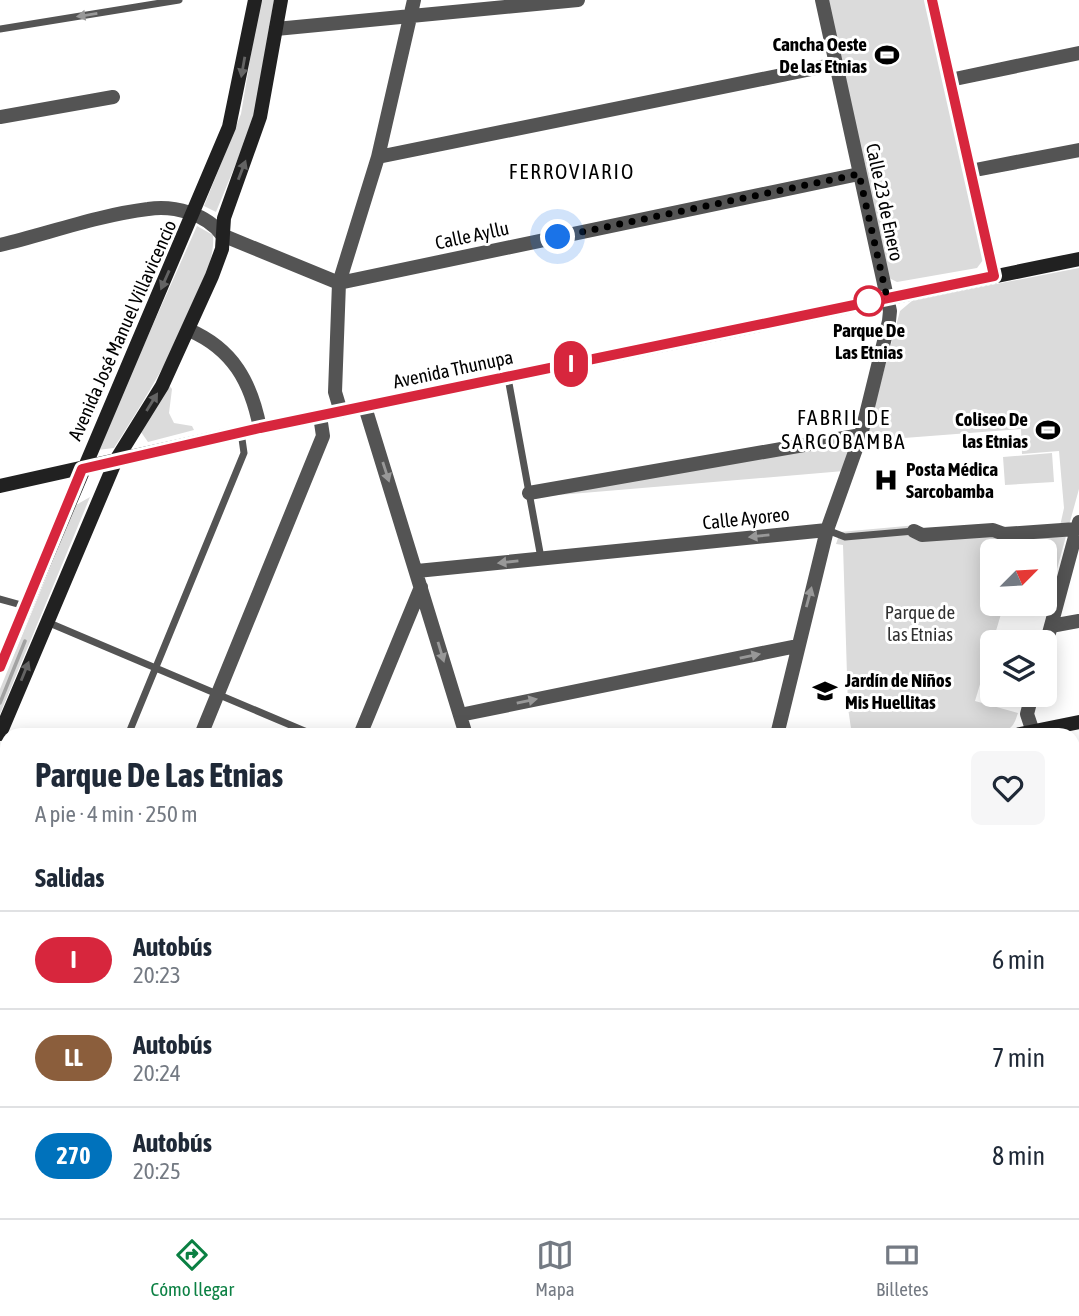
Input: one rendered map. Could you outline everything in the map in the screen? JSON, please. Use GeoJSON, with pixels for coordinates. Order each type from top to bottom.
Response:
{"type":"FeatureCollection","features":[{"type":"Feature","properties":{"kind":"main road","name":"Avenida José Manuel Villavicencio"},"geometry":{"type":"LineString","coordinates":[[0,667],[82,469],[194,214],[236,103],[255,0]]}},
{"type":"Feature","properties":{"kind":"main road"},"geometry":{"type":"LineString","coordinates":[[2,728],[116,460],[162,386],[189,330],[222,249],[224,218],[260,117],[281,0]]}},
{"type":"Feature","properties":{"kind":"main road","name":"Avenida Thunupa"},"geometry":{"type":"LineString","coordinates":[[0,486],[241,432],[1079,258]]}},
{"type":"Feature","properties":{"kind":"main road"},"geometry":{"type":"LineString","coordinates":[[1054,728],[1079,722]]}},
{"type":"Feature","properties":{"kind":"street"},"geometry":{"type":"LineString","coordinates":[[341,412],[335,392],[339,283],[378,157],[414,0]]}},
{"type":"Feature","properties":{"kind":"street"},"geometry":{"type":"LineString","coordinates":[[276,29],[578,0]]}},
{"type":"Feature","properties":{"kind":"street","name":"Calle 23 de Enero"},"geometry":{"type":"LineString","coordinates":[[778,728],[827,530],[861,435],[889,321],[887,298],[822,0]]}},
{"type":"Feature","properties":{"kind":"street"},"geometry":{"type":"LineString","coordinates":[[932,0],[994,276]]}},
{"type":"Feature","properties":{"kind":"street"},"geometry":{"type":"LineString","coordinates":[[950,80],[1079,53]]}},
{"type":"Feature","properties":{"kind":"street"},"geometry":{"type":"LineString","coordinates":[[378,157],[836,64]]}},
{"type":"Feature","properties":{"kind":"street"},"geometry":{"type":"LineString","coordinates":[[0,117],[113,97]]}},
{"type":"Feature","properties":{"kind":"street"},"geometry":{"type":"LineString","coordinates":[[970,171],[1079,150]]}},
{"type":"Feature","properties":{"kind":"street","name":"Calle Ayllu"},"geometry":{"type":"LineString","coordinates":[[339,283],[859,174]]}},
{"type":"Feature","properties":{"kind":"street"},"geometry":{"type":"LineString","coordinates":[[0,245],[150,208],[194,214],[214,223],[222,234],[339,283]]}},
{"type":"Feature","properties":{"kind":"street"},"geometry":{"type":"LineString","coordinates":[[189,330],[213,342],[234,360],[251,393],[260,428]]}},
{"type":"Feature","properties":{"kind":"street"},"geometry":{"type":"LineString","coordinates":[[365,407],[464,728]]}},
{"type":"Feature","properties":{"kind":"street"},"geometry":{"type":"LineString","coordinates":[[204,728],[323,436],[320,416]]}},
{"type":"Feature","properties":{"kind":"street"},"geometry":{"type":"LineString","coordinates":[[529,493],[861,435]]}},
{"type":"Feature","properties":{"kind":"street"},"geometry":{"type":"LineString","coordinates":[[1050,630],[1078,525]]}},
{"type":"Feature","properties":{"kind":"street","name":"Calle Ayoreo"},"geometry":{"type":"LineString","coordinates":[[914,531],[922,535],[993,530],[1004,534],[1078,525]]}},
{"type":"Feature","properties":{"kind":"street","name":"Calle Ayoreo"},"geometry":{"type":"LineString","coordinates":[[417,570],[827,530]]}},
{"type":"Feature","properties":{"kind":"street"},"geometry":{"type":"LineString","coordinates":[[363,728],[421,587]]}},
{"type":"Feature","properties":{"kind":"street"},"geometry":{"type":"LineString","coordinates":[[1051,626],[1079,621]]}},
{"type":"Feature","properties":{"kind":"street"},"geometry":{"type":"LineString","coordinates":[[460,715],[797,646]]}},
{"type":"Feature","properties":{"kind":"street"},"geometry":{"type":"LineString","coordinates":[[1029,707],[1027,714],[1032,728]]}},
{"type":"Feature","properties":{"kind":"lane"},"geometry":{"type":"LineString","coordinates":[[0,29],[179,0]]}},
{"type":"Feature","properties":{"kind":"lane"},"geometry":{"type":"LineString","coordinates":[[509,378],[541,558]]}},
{"type":"Feature","properties":{"kind":"lane"},"geometry":{"type":"LineString","coordinates":[[131,728],[244,453],[241,432]]}},
{"type":"Feature","properties":{"kind":"lane","name":"Calle Ayoreo"},"geometry":{"type":"LineString","coordinates":[[827,530],[845,537],[914,531]]}},
{"type":"Feature","properties":{"kind":"lane"},"geometry":{"type":"LineString","coordinates":[[0,599],[25,606]]}},
{"type":"Feature","properties":{"kind":"lane"},"geometry":{"type":"LineString","coordinates":[[46,622],[297,728]]}},
{"type":"Feature","properties":{"kind":"green space"},"geometry":{"type":"Polygon","coordinates":[[[260,0],[274,0],[253,122],[216,212],[204,206],[241,114],[260,0]]]}},
{"type":"Feature","properties":{"kind":"green space","name":"Parque de las Etnias"},"geometry":{"type":"Polygon","coordinates":[[[827,0],[926,0],[983,260],[977,268],[897,282],[889,278],[827,0]]]}},
{"type":"Feature","properties":{"kind":"green space"},"geometry":{"type":"Polygon","coordinates":[[[197,226],[213,235],[204,282],[191,312],[159,374],[114,448],[97,450],[197,226]]]}},
{"type":"Feature","properties":{"kind":"green space","name":"Parque de las Etnias"},"geometry":{"type":"Polygon","coordinates":[[[1079,268],[1079,489],[1057,569],[1057,539],[980,539],[980,616],[1000,616],[996,630],[980,630],[980,684],[975,701],[980,702],[980,707],[996,707],[1018,713],[1010,728],[851,728],[843,545],[836,544],[840,532],[917,525],[922,531],[1060,526],[1064,508],[1059,451],[1022,454],[1021,429],[865,441],[900,311],[913,300],[1079,268]]]}},
{"type":"Feature","properties":{"kind":"green space"},"geometry":{"type":"Polygon","coordinates":[[[168,384],[172,389],[169,413],[174,423],[192,426],[194,430],[148,442],[141,432],[168,384]]]}},
{"type":"Feature","properties":{"kind":"green space"},"geometry":{"type":"Polygon","coordinates":[[[843,444],[849,448],[844,471],[547,496],[843,444]]]}},
{"type":"Feature","properties":{"kind":"green space"},"geometry":{"type":"Polygon","coordinates":[[[1052,453],[1054,482],[1005,485],[1003,457],[1052,453]]]}},
{"type":"Feature","properties":{"kind":"green space"},"geometry":{"type":"Polygon","coordinates":[[[90,497],[0,714],[0,689],[76,505],[90,497]]]}},
{"type":"Feature","properties":{"kind":"waterway"},"geometry":{"type":"LineString","coordinates":[[0,703],[25,641]]}},
{"type":"Feature","properties":{"kind":"bus line","name":"I"},"geometry":{"type":"LineString","coordinates":[[0,667],[82,469],[260,428],[994,276],[932,0]]}},
{"type":"Feature","properties":{"kind":"place","name":"Cancha Oeste De las Etnias"},"geometry":{"type":"Point","coordinates":[887,55]}},
{"type":"Feature","properties":{"kind":"place","name":"Parque De Las Etnias"},"geometry":{"type":"Point","coordinates":[869,301]}},
{"type":"Feature","properties":{"kind":"place","name":"Coliseo De las Etnias"},"geometry":{"type":"Point","coordinates":[1048,430]}},
{"type":"Feature","properties":{"kind":"place","name":"Posta Médica Sarcobamba"},"geometry":{"type":"Point","coordinates":[886,480]}},
{"type":"Feature","properties":{"kind":"place","name":"Jardín de Niños Mis Huellitas"},"geometry":{"type":"Point","coordinates":[825,691]}},
{"type":"Feature","properties":{"kind":"district","name":"FERROVIARIO"},"geometry":{"type":"Point","coordinates":[572,171]}},
{"type":"Feature","properties":{"kind":"district","name":"FABRIL DE SARCOBAMBA"},"geometry":{"type":"Point","coordinates":[844,429]}},
{"type":"Feature","properties":{"kind":"route"},"geometry":{"type":"LineString","coordinates":[[558,237],[859,174],[887,298],[869,301]]}}]}
